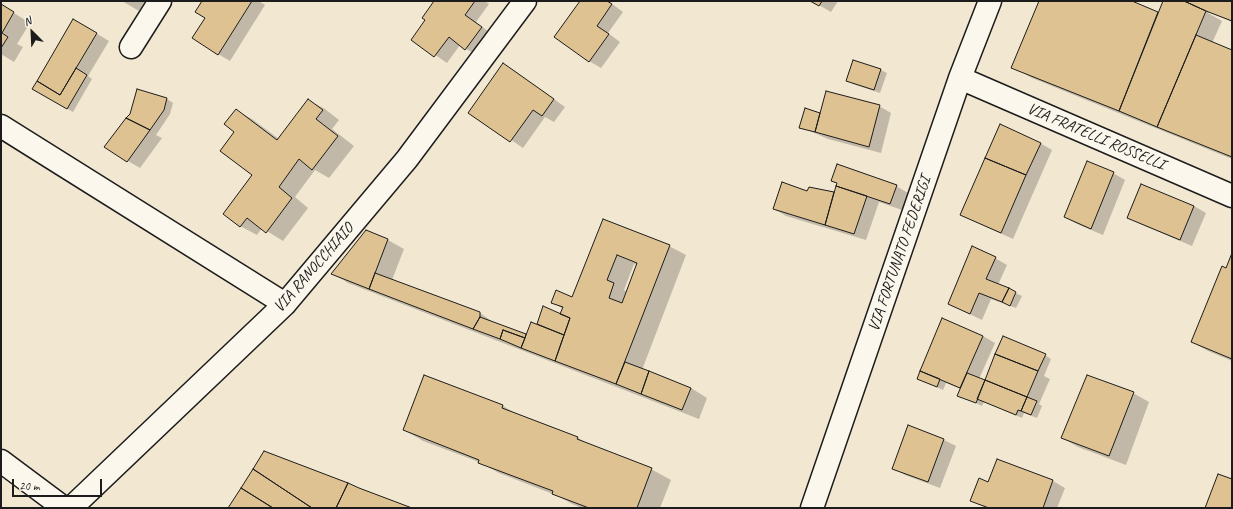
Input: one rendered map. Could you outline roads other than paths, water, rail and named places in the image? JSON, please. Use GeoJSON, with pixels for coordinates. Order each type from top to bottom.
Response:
{"type":"FeatureCollection","features":[{"type":"Feature","properties":{"kind":"street"},"geometry":{"type":"LineString","coordinates":[[131,47],[160,1]]}},
{"type":"Feature","properties":{"kind":"street","name":"VIA RANOCCHIAIO"},"geometry":{"type":"LineString","coordinates":[[71,508],[285,304],[407,159],[525,1]]}},
{"type":"Feature","properties":{"kind":"street","name":"VIA FORTUNATO FEDERIGI"},"geometry":{"type":"LineString","coordinates":[[812,508],[960,78],[990,1]]}},
{"type":"Feature","properties":{"kind":"street","name":"VIA FRATELLI ROSSELLI"},"geometry":{"type":"LineString","coordinates":[[960,78],[1232,196]]}},
{"type":"Feature","properties":{"kind":"street"},"geometry":{"type":"LineString","coordinates":[[1,126],[285,304]]}},
{"type":"Feature","properties":{"kind":"street"},"geometry":{"type":"LineString","coordinates":[[1,461],[64,508]]}}]}
